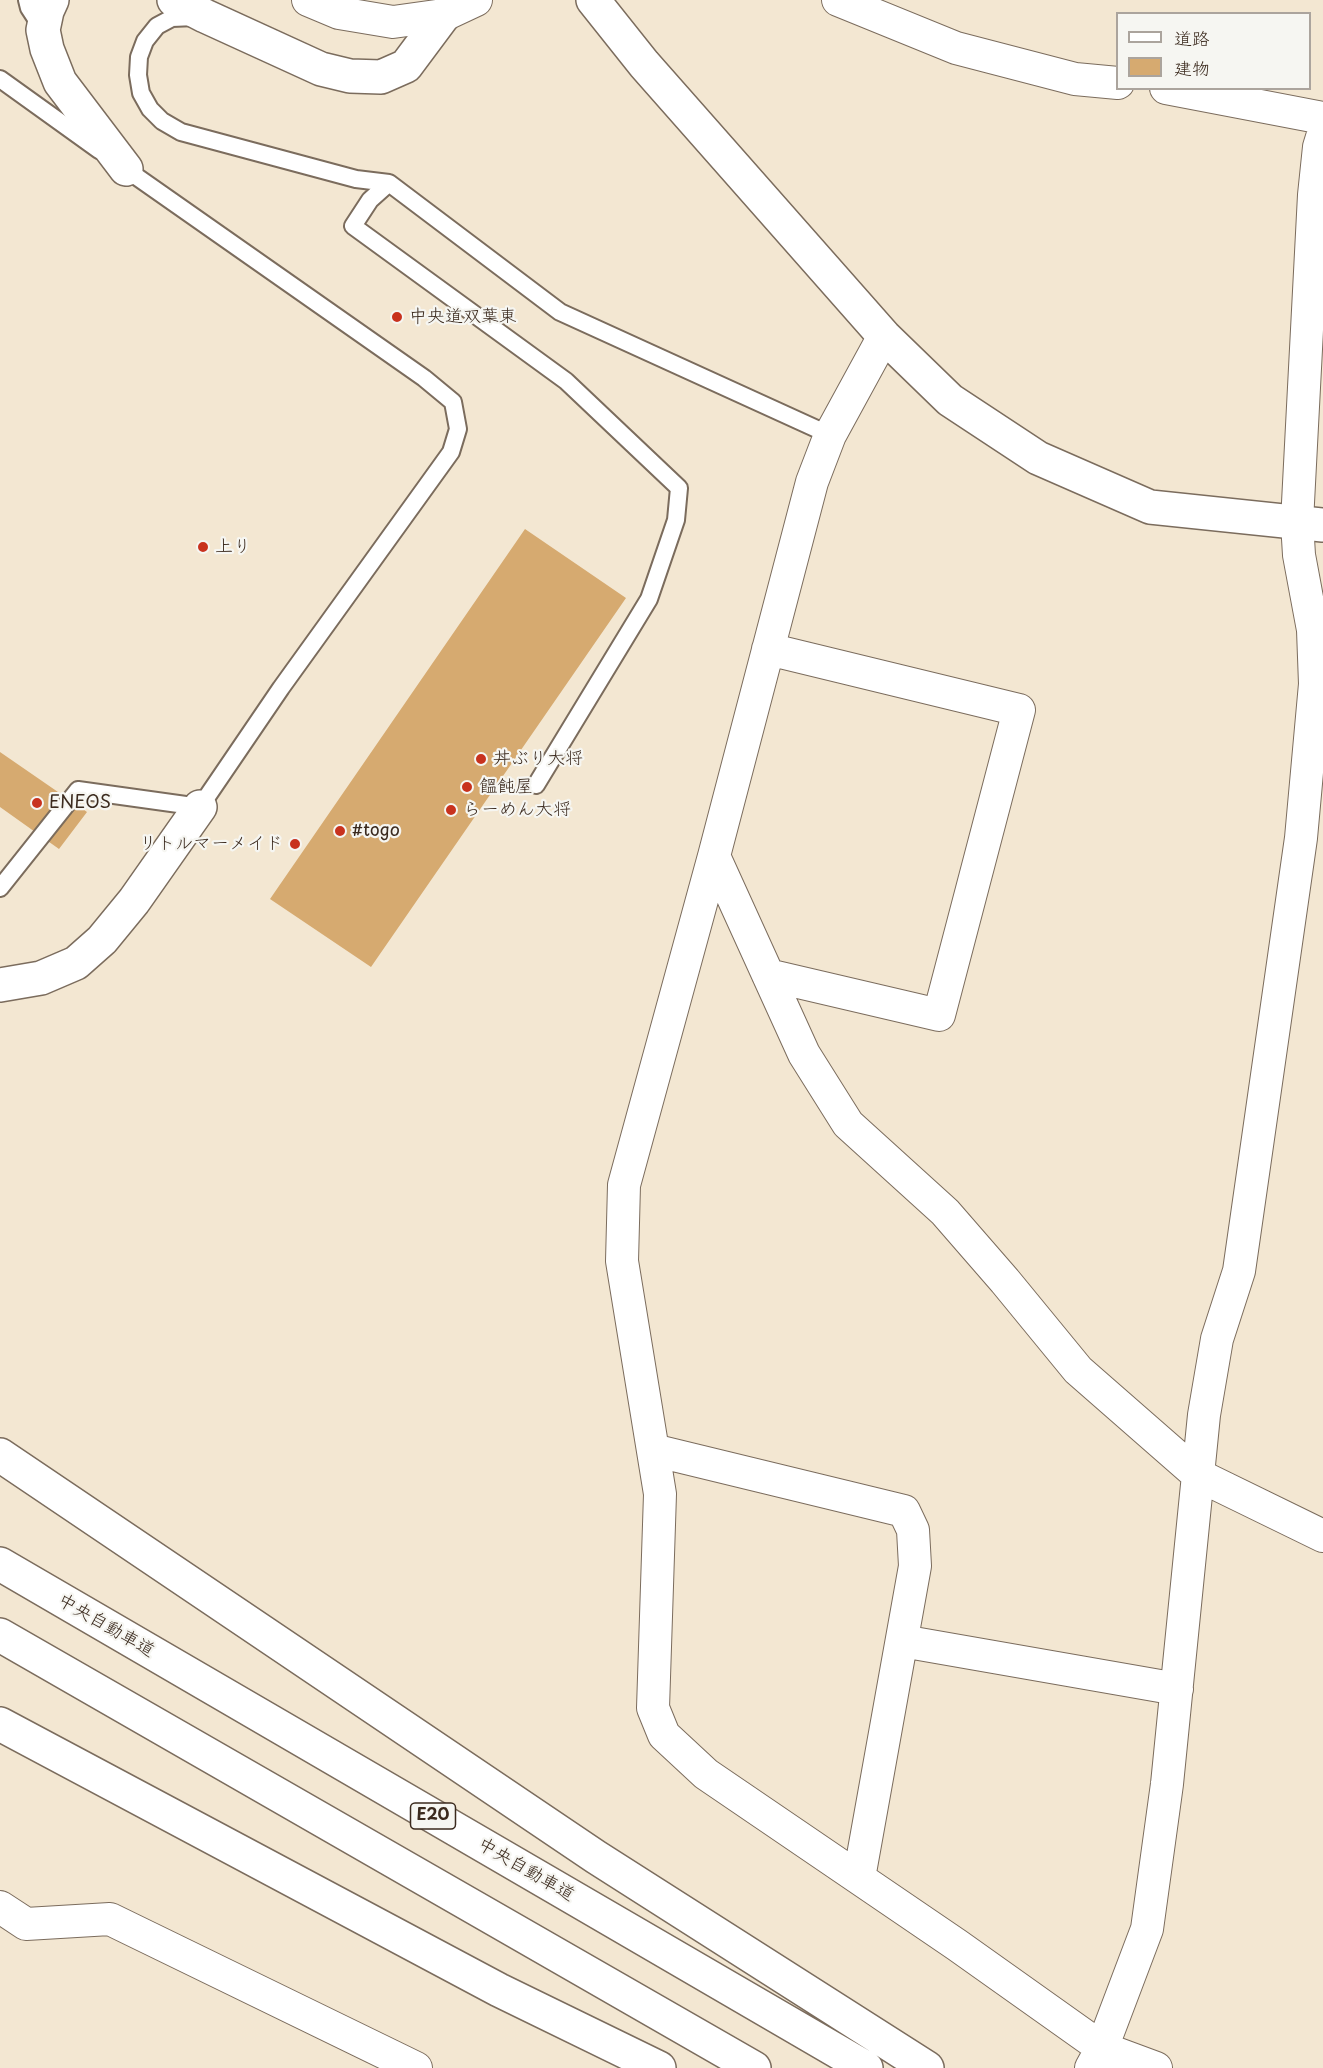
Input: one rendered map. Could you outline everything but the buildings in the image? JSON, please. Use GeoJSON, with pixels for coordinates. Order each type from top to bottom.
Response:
{"type":"FeatureCollection","features":[{"type":"Feature","properties":{"kind":"main road"},"geometry":{"type":"LineString","coordinates":[[174,0],[321,69],[350,76],[381,77],[406,66],[444,15]]}},
{"type":"Feature","properties":{"kind":"main road"},"geometry":{"type":"LineString","coordinates":[[593,0],[644,64],[884,336],[950,400],[1038,458],[1150,507],[1310,523]]}},
{"type":"Feature","properties":{"kind":"main road"},"geometry":{"type":"LineString","coordinates":[[48,15],[47,49],[60,82],[126,169]]}},
{"type":"Feature","properties":{"kind":"main road"},"geometry":{"type":"LineString","coordinates":[[0,985],[41,978],[76,963],[102,940],[134,901],[200,807]]}},
{"type":"Feature","properties":{"kind":"main road"},"geometry":{"type":"LineString","coordinates":[[0,1455],[596,1857],[927,2068]]}},
{"type":"Feature","properties":{"kind":"main road","name":"中央自動車道"},"geometry":{"type":"LineString","coordinates":[[0,1564],[866,2068]]}},
{"type":"Feature","properties":{"kind":"main road"},"geometry":{"type":"LineString","coordinates":[[0,1635],[753,2068]]}},
{"type":"Feature","properties":{"kind":"main road"},"geometry":{"type":"LineString","coordinates":[[0,1724],[499,1990],[659,2068]]}},
{"type":"Feature","properties":{"kind":"street"},"geometry":{"type":"LineString","coordinates":[[308,0],[339,13],[393,22],[444,15],[476,0]]}},
{"type":"Feature","properties":{"kind":"street"},"geometry":{"type":"LineString","coordinates":[[838,0],[956,48],[1075,79],[1116,83]]}},
{"type":"Feature","properties":{"kind":"street"},"geometry":{"type":"LineString","coordinates":[[1176,90],[1323,118]]}},
{"type":"Feature","properties":{"kind":"street"},"geometry":{"type":"LineString","coordinates":[[1096,2058],[1147,1929],[1167,1784],[1204,1415],[1217,1339],[1239,1271],[1312,841],[1315,684],[1313,630],[1299,555],[1310,523],[1317,354],[1314,195],[1319,147],[1323,134]]}},
{"type":"Feature","properties":{"kind":"street"},"geometry":{"type":"LineString","coordinates":[[884,336],[830,435],[812,482],[714,856],[624,1185],[622,1261],[660,1494],[653,1708],[664,1735],[706,1774],[859,1878],[1096,2058],[1156,2068]]}},
{"type":"Feature","properties":{"kind":"street"},"geometry":{"type":"LineString","coordinates":[[768,649],[1020,710],[939,1015],[768,975]]}},
{"type":"Feature","properties":{"kind":"street"},"geometry":{"type":"LineString","coordinates":[[714,856],[804,1054],[848,1124],[945,1212],[1078,1370],[1198,1475],[1323,1536]]}},
{"type":"Feature","properties":{"kind":"street"},"geometry":{"type":"LineString","coordinates":[[653,1450],[904,1511],[913,1530],[915,1566],[859,1878]]}},
{"type":"Feature","properties":{"kind":"street"},"geometry":{"type":"LineString","coordinates":[[902,1641],[1177,1689]]}},
{"type":"Feature","properties":{"kind":"street"},"geometry":{"type":"LineString","coordinates":[[0,1907],[26,1924],[110,1919],[362,2057],[416,2068]]}},
{"type":"Feature","properties":{"kind":"lane"},"geometry":{"type":"LineString","coordinates":[[27,0],[29,8],[48,15]]}},
{"type":"Feature","properties":{"kind":"lane"},"geometry":{"type":"LineString","coordinates":[[205,16],[172,18],[157,26],[145,41],[139,57],[138,75],[141,93],[150,109],[162,121],[181,132],[356,179],[389,183],[560,312],[830,435]]}},
{"type":"Feature","properties":{"kind":"lane"},"geometry":{"type":"LineString","coordinates":[[0,79],[424,378],[453,402],[459,429],[451,452],[281,688],[200,807],[78,790],[0,888]]}},
{"type":"Feature","properties":{"kind":"lane"},"geometry":{"type":"LineString","coordinates":[[389,183],[370,200],[353,226],[566,381],[679,488],[676,520],[649,599],[536,785]]}},
{"type":"Feature","properties":{"kind":"place","name":"中央道双葉東"},"geometry":{"type":"Point","coordinates":[397,317]}},
{"type":"Feature","properties":{"kind":"place","name":"上り"},"geometry":{"type":"Point","coordinates":[203,547]}},
{"type":"Feature","properties":{"kind":"place","name":"丼ぶり大将"},"geometry":{"type":"Point","coordinates":[481,759]}},
{"type":"Feature","properties":{"kind":"place","name":"饂飩屋"},"geometry":{"type":"Point","coordinates":[467,787]}},
{"type":"Feature","properties":{"kind":"place","name":"ENEOS"},"geometry":{"type":"Point","coordinates":[37,803]}},
{"type":"Feature","properties":{"kind":"place","name":"らーめん大将"},"geometry":{"type":"Point","coordinates":[451,810]}},
{"type":"Feature","properties":{"kind":"place","name":"#togo"},"geometry":{"type":"Point","coordinates":[340,831]}},
{"type":"Feature","properties":{"kind":"place","name":"リトルマーメイド"},"geometry":{"type":"Point","coordinates":[295,844]}}]}
